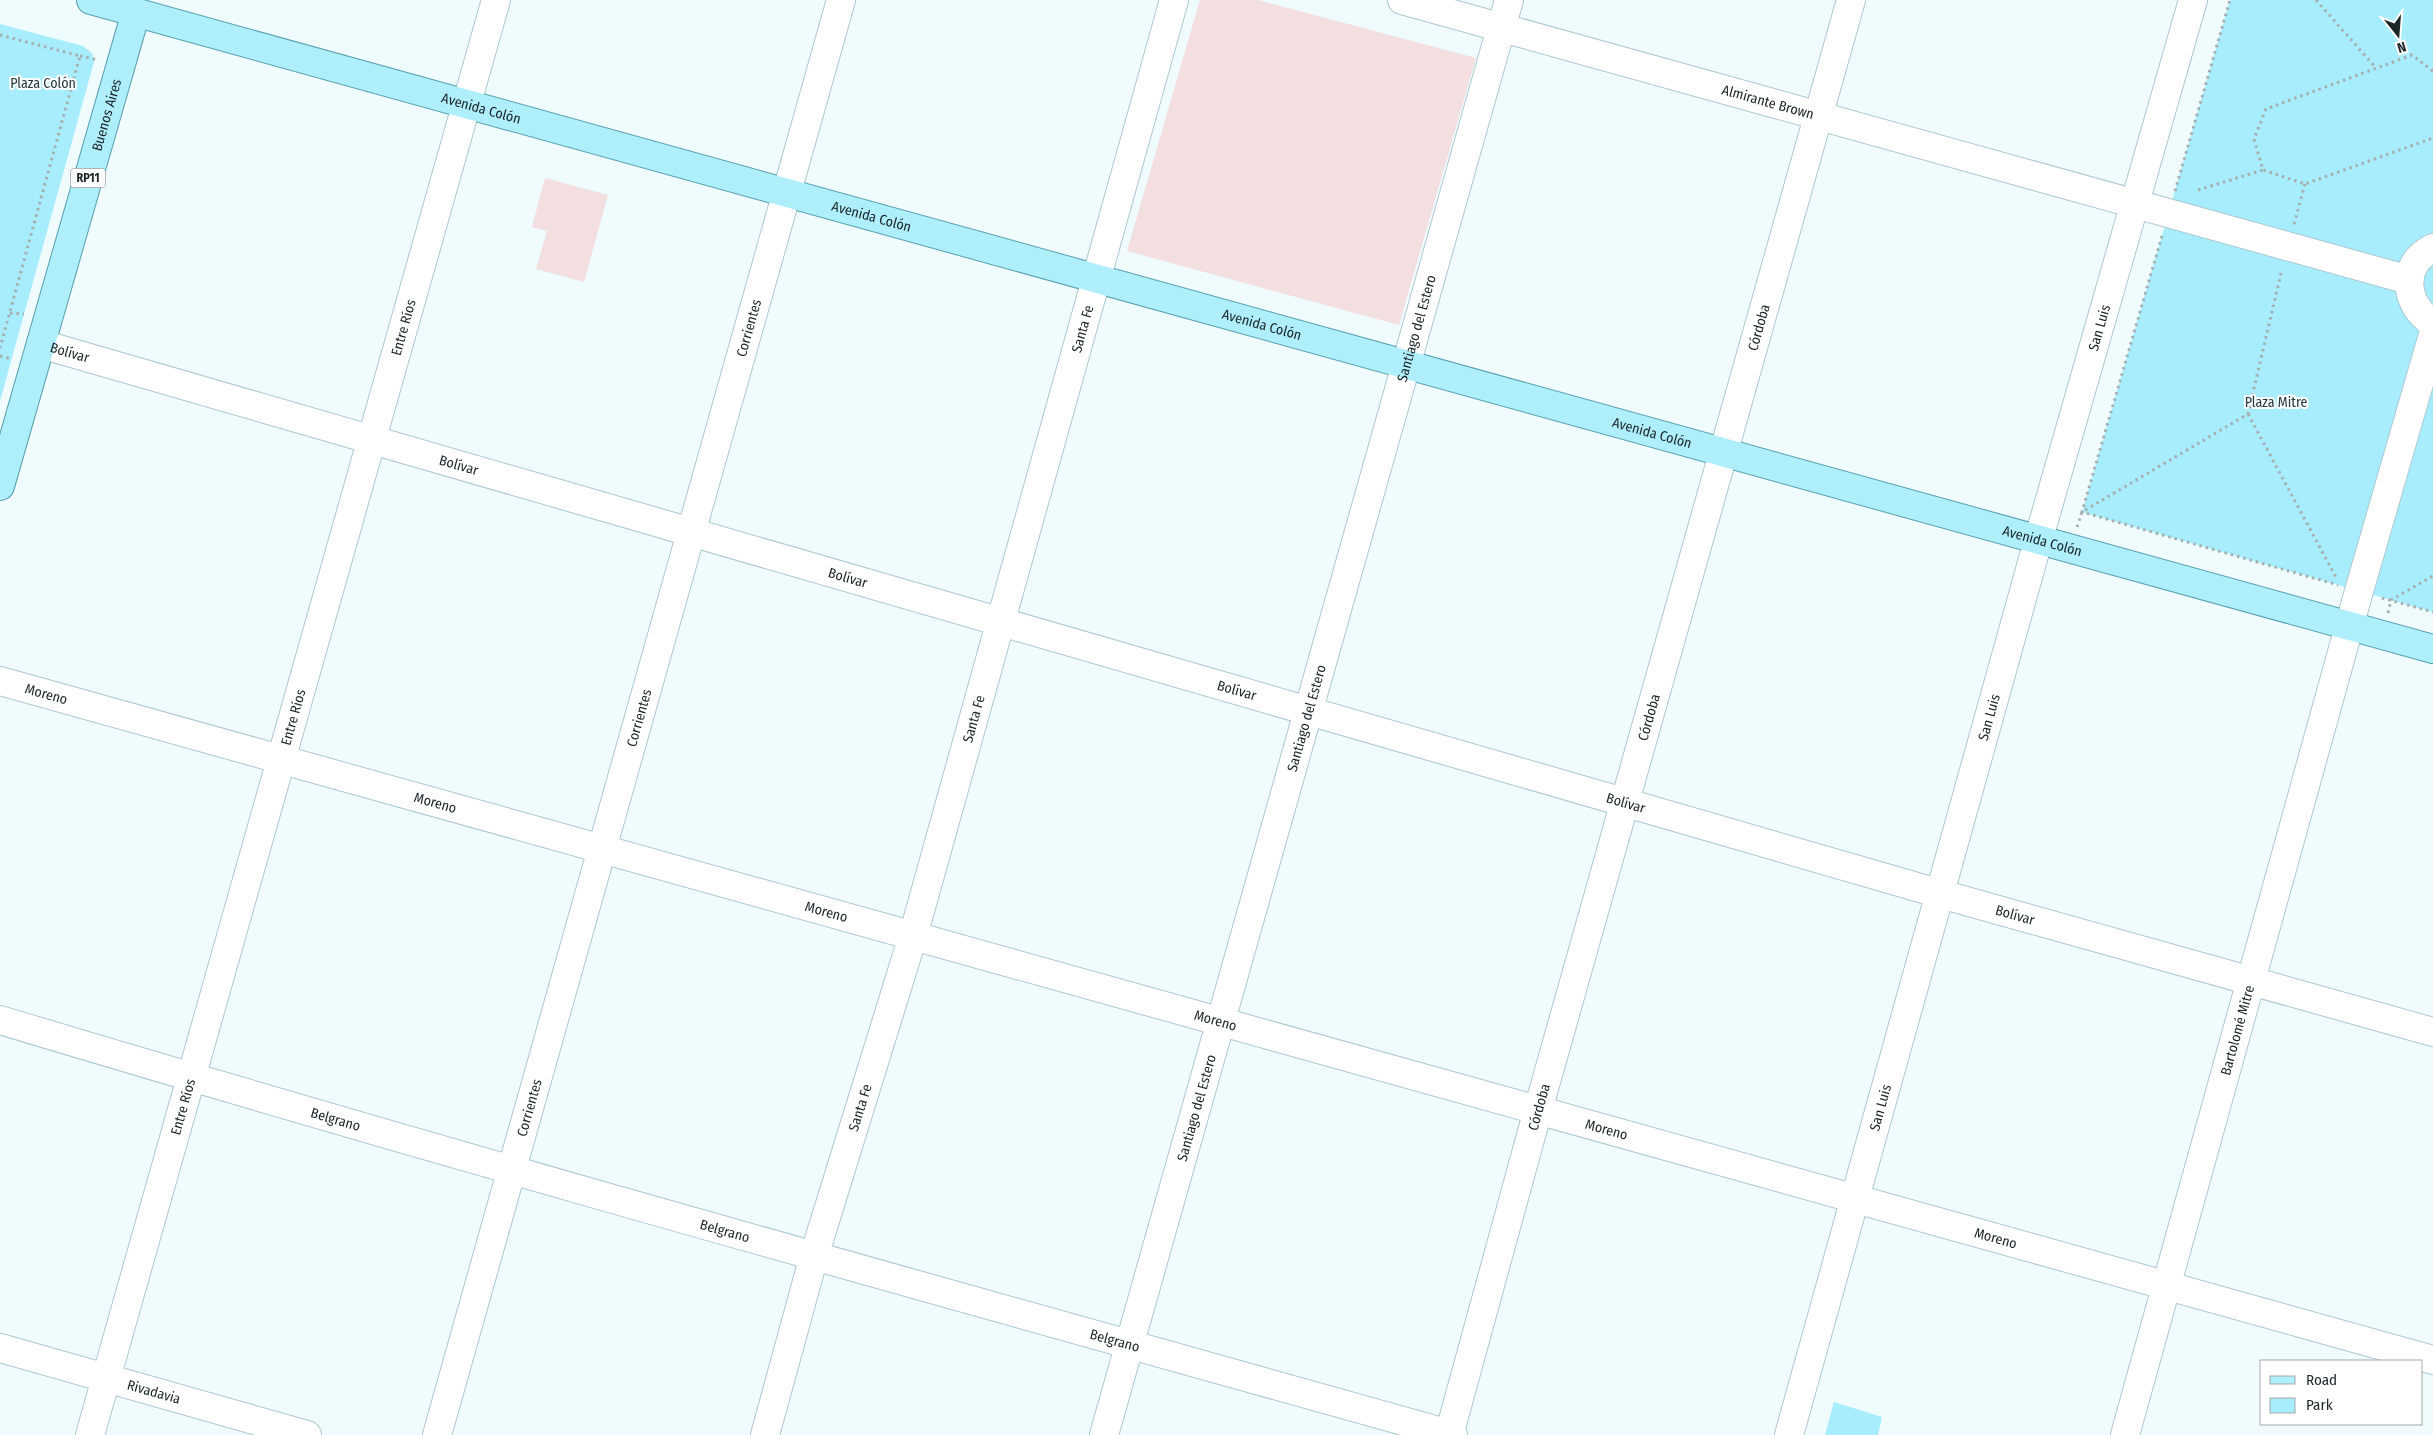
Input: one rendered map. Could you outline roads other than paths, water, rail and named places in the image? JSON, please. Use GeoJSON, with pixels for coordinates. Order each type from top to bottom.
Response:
{"type":"FeatureCollection","features":[{"type":"Feature","properties":{"kind":"main road","name":"Avenida Colón"},"geometry":{"type":"LineString","coordinates":[[91,0],[138,6],[467,104],[2433,649]]}},
{"type":"Feature","properties":{"kind":"main road","name":"Buenos Aires"},"geometry":{"type":"LineString","coordinates":[[41,344],[138,6]]}},
{"type":"Feature","properties":{"kind":"main road","name":"RP11"},"geometry":{"type":"LineString","coordinates":[[0,486],[41,344]]}},
{"type":"Feature","properties":{"kind":"street","name":"Entre Ríos"},"geometry":{"type":"LineString","coordinates":[[90,1435],[496,0]]}},
{"type":"Feature","properties":{"kind":"street","name":"Corrientes"},"geometry":{"type":"LineString","coordinates":[[437,1435],[841,0]]}},
{"type":"Feature","properties":{"kind":"street","name":"Santa Fe"},"geometry":{"type":"LineString","coordinates":[[765,1435],[814,1256],[913,936],[999,621],[1174,0]]}},
{"type":"Feature","properties":{"kind":"street","name":"Almirante Brown"},"geometry":{"type":"LineString","coordinates":[[1402,0],[2409,280]]}},
{"type":"Feature","properties":{"kind":"street","name":"Santiago del Estero"},"geometry":{"type":"LineString","coordinates":[[1104,1435],[1509,0]]}},
{"type":"Feature","properties":{"kind":"street","name":"Córdoba"},"geometry":{"type":"LineString","coordinates":[[1451,1435],[1538,1110],[1852,0]]}},
{"type":"Feature","properties":{"kind":"street","name":"San Luis"},"geometry":{"type":"LineString","coordinates":[[1789,1435],[1853,1198],[2193,0]]}},
{"type":"Feature","properties":{"kind":"street"},"geometry":{"type":"LineString","coordinates":[[2433,248],[2420,257],[2413,268],[2409,280],[2410,294],[2415,307],[2433,323]]}},
{"type":"Feature","properties":{"kind":"street","name":"Bartolomé Mitre"},"geometry":{"type":"LineString","coordinates":[[2125,1435],[2349,626],[2433,335]]}},
{"type":"Feature","properties":{"kind":"street","name":"Bolívar"},"geometry":{"type":"LineString","coordinates":[[41,344],[1940,894],[2433,1032]]}},
{"type":"Feature","properties":{"kind":"street","name":"Moreno"},"geometry":{"type":"LineString","coordinates":[[0,681],[2433,1360]]}},
{"type":"Feature","properties":{"kind":"street","name":"Belgrano"},"geometry":{"type":"LineString","coordinates":[[0,1020],[192,1078],[814,1256],[1451,1435]]}},
{"type":"Feature","properties":{"kind":"street","name":"Rivadavia"},"geometry":{"type":"LineString","coordinates":[[0,1348],[307,1435]]}},
{"type":"Feature","properties":{"kind":"park label","name":"Plaza Colón"},"geometry":{"type":"Point","coordinates":[43,83]}},
{"type":"Feature","properties":{"kind":"park label","name":"Plaza Mitre"},"geometry":{"type":"Point","coordinates":[2276,402]}}]}
